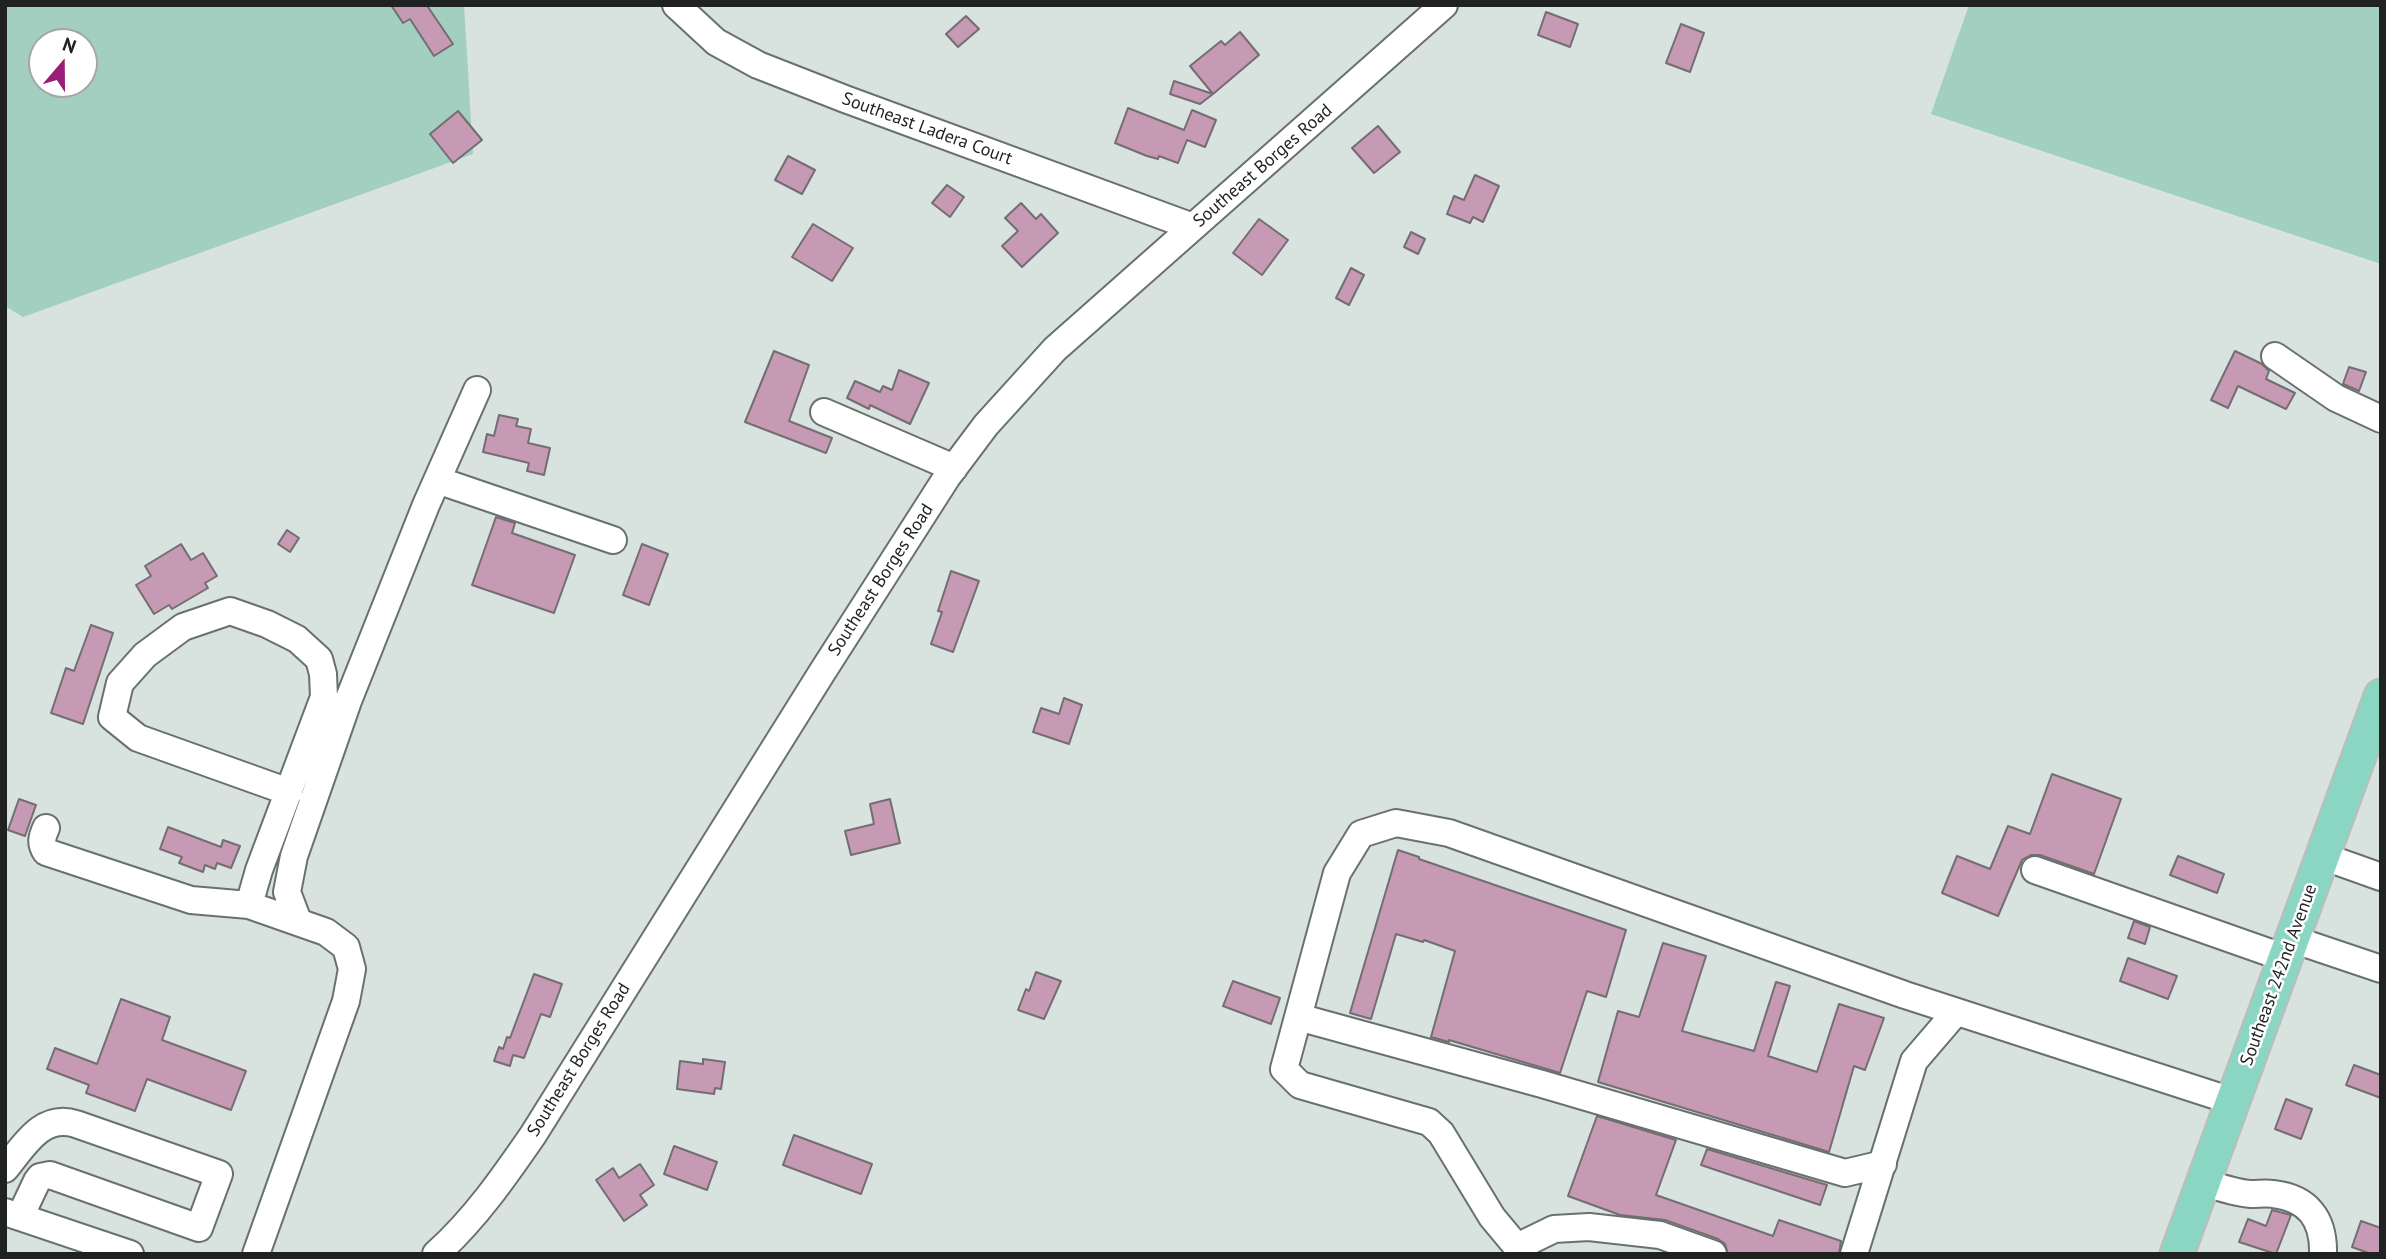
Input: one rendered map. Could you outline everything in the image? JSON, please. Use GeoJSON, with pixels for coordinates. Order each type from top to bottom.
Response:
{"type":"FeatureCollection","features":[{"type":"Feature","properties":{"kind":"main road","name":"Southeast 242nd Avenue"},"geometry":{"type":"LineString","coordinates":[[2180,1253],[2232,1101],[2381,696]]}},
{"type":"Feature","properties":{"kind":"street","name":"Southeast Ladera Court"},"geometry":{"type":"LineString","coordinates":[[676,5],[716,42],[758,65],[1193,227]]}},
{"type":"Feature","properties":{"kind":"street","name":"Southeast Borges Road"},"geometry":{"type":"LineString","coordinates":[[436,1254],[475,1213],[533,1135],[821,674],[954,468],[986,425],[1033,372],[1444,5]]}},
{"type":"Feature","properties":{"kind":"street"},"geometry":{"type":"LineString","coordinates":[[2275,356],[2336,398],[2381,419]]}},
{"type":"Feature","properties":{"kind":"street"},"geometry":{"type":"LineString","coordinates":[[298,920],[287,892],[294,856],[348,701],[437,480],[477,390]]}},
{"type":"Feature","properties":{"kind":"street"},"geometry":{"type":"LineString","coordinates":[[824,412],[954,468]]}},
{"type":"Feature","properties":{"kind":"street"},"geometry":{"type":"LineString","coordinates":[[437,480],[613,540]]}},
{"type":"Feature","properties":{"kind":"street"},"geometry":{"type":"LineString","coordinates":[[249,905],[324,697],[319,659],[297,639],[267,624],[230,611],[183,626],[145,654],[120,683],[113,717],[138,738],[289,792]]}},
{"type":"Feature","properties":{"kind":"street"},"geometry":{"type":"LineString","coordinates":[[1713,1254],[1660,1235],[1589,1227],[1554,1229],[1517,1247],[1492,1217],[1441,1133],[1429,1122],[1300,1085],[1284,1069],[1337,873],[1361,834],[1396,823],[1449,833],[1956,1012],[2232,1101]]}},
{"type":"Feature","properties":{"kind":"street"},"geometry":{"type":"LineString","coordinates":[[46,828],[41,840],[46,852],[191,900],[249,905],[298,920],[326,932],[346,947],[352,969],[346,1001],[256,1254]]}},
{"type":"Feature","properties":{"kind":"street"},"geometry":{"type":"LineString","coordinates":[[2322,856],[2381,877]]}},
{"type":"Feature","properties":{"kind":"street"},"geometry":{"type":"LineString","coordinates":[[2035,870],[2289,948],[2381,969]]}},
{"type":"Feature","properties":{"kind":"street"},"geometry":{"type":"LineString","coordinates":[[1854,1254],[1914,1061],[1956,1012]]}},
{"type":"Feature","properties":{"kind":"street"},"geometry":{"type":"LineString","coordinates":[[1298,1017],[1542,1084],[1845,1173],[1883,1164]]}},
{"type":"Feature","properties":{"kind":"street"},"geometry":{"type":"LineString","coordinates":[[5,1169],[42,1127],[60,1121],[76,1124],[219,1174],[199,1228],[50,1175],[40,1177],[13,1214],[130,1254]]}},
{"type":"Feature","properties":{"kind":"street"},"geometry":{"type":"LineString","coordinates":[[2203,1182],[2238,1191],[2300,1200],[2315,1215],[2324,1238],[2323,1254]]}},
{"type":"Feature","properties":{"kind":"green space"},"geometry":{"type":"Polygon","coordinates":[[[5,5],[464,5],[473,154],[23,317],[5,306],[5,5]]]}},
{"type":"Feature","properties":{"kind":"green space"},"geometry":{"type":"Polygon","coordinates":[[[1969,5],[2381,5],[2381,264],[1931,114],[1969,5]]]}},
{"type":"Feature","properties":{"kind":"building"},"geometry":{"type":"Polygon","coordinates":[[[391,5],[430,5],[428,7],[453,44],[434,56],[410,19],[403,23],[391,5]]]}},
{"type":"Feature","properties":{"kind":"building"},"geometry":{"type":"Polygon","coordinates":[[[1546,12],[1578,24],[1570,47],[1538,35],[1546,12]]]}},
{"type":"Feature","properties":{"kind":"building"},"geometry":{"type":"Polygon","coordinates":[[[966,16],[979,29],[958,47],[946,34],[966,16]]]}},
{"type":"Feature","properties":{"kind":"building"},"geometry":{"type":"Polygon","coordinates":[[[1681,24],[1704,33],[1690,72],[1666,63],[1681,24]]]}},
{"type":"Feature","properties":{"kind":"building"},"geometry":{"type":"Polygon","coordinates":[[[1240,32],[1259,55],[1213,94],[1190,66],[1221,41],[1225,45],[1240,32]]]}},
{"type":"Feature","properties":{"kind":"building"},"geometry":{"type":"Polygon","coordinates":[[[1174,81],[1213,94],[1200,104],[1170,94],[1174,81]]]}},
{"type":"Feature","properties":{"kind":"building"},"geometry":{"type":"Polygon","coordinates":[[[1128,108],[1184,130],[1192,110],[1216,120],[1205,147],[1187,140],[1178,163],[1159,156],[1158,159],[1147,156],[1115,143],[1128,108]]]}},
{"type":"Feature","properties":{"kind":"building"},"geometry":{"type":"Polygon","coordinates":[[[458,111],[482,140],[453,163],[430,134],[458,111]]]}},
{"type":"Feature","properties":{"kind":"building"},"geometry":{"type":"Polygon","coordinates":[[[1378,126],[1400,152],[1374,173],[1352,148],[1378,126]]]}},
{"type":"Feature","properties":{"kind":"building"},"geometry":{"type":"Polygon","coordinates":[[[788,156],[815,170],[802,194],[775,180],[788,156]]]}},
{"type":"Feature","properties":{"kind":"building"},"geometry":{"type":"Polygon","coordinates":[[[1475,175],[1499,186],[1483,222],[1473,217],[1470,223],[1447,214],[1454,196],[1464,200],[1475,175]]]}},
{"type":"Feature","properties":{"kind":"building"},"geometry":{"type":"Polygon","coordinates":[[[947,185],[964,197],[950,217],[932,203],[947,185]]]}},
{"type":"Feature","properties":{"kind":"building"},"geometry":{"type":"Polygon","coordinates":[[[1021,203],[1036,219],[1041,214],[1058,233],[1022,267],[1002,246],[1018,231],[1005,218],[1021,203]]]}},
{"type":"Feature","properties":{"kind":"building"},"geometry":{"type":"Polygon","coordinates":[[[1259,219],[1288,240],[1262,275],[1233,253],[1259,219]]]}},
{"type":"Feature","properties":{"kind":"building"},"geometry":{"type":"Polygon","coordinates":[[[813,224],[853,248],[832,281],[792,257],[813,224]]]}},
{"type":"Feature","properties":{"kind":"building"},"geometry":{"type":"Polygon","coordinates":[[[1411,232],[1425,239],[1418,254],[1404,247],[1411,232]]]}},
{"type":"Feature","properties":{"kind":"building"},"geometry":{"type":"Polygon","coordinates":[[[1351,268],[1364,275],[1349,305],[1336,298],[1351,268]]]}},
{"type":"Feature","properties":{"kind":"building"},"geometry":{"type":"Polygon","coordinates":[[[774,351],[809,365],[789,421],[832,438],[826,453],[745,422],[774,351]]]}},
{"type":"Feature","properties":{"kind":"building"},"geometry":{"type":"Polygon","coordinates":[[[2235,351],[2262,364],[2269,371],[2266,379],[2295,393],[2286,409],[2238,386],[2228,408],[2211,400],[2235,351]]]}},
{"type":"Feature","properties":{"kind":"building"},"geometry":{"type":"Polygon","coordinates":[[[2349,367],[2366,372],[2359,391],[2343,384],[2349,367]]]}},
{"type":"Feature","properties":{"kind":"building"},"geometry":{"type":"Polygon","coordinates":[[[899,370],[929,383],[910,424],[870,405],[869,409],[847,398],[855,381],[880,392],[883,386],[892,390],[899,370]]]}},
{"type":"Feature","properties":{"kind":"building"},"geometry":{"type":"Polygon","coordinates":[[[499,415],[518,419],[516,426],[531,429],[528,443],[550,448],[544,475],[527,471],[529,463],[483,452],[487,434],[494,436],[499,415]]]}},
{"type":"Feature","properties":{"kind":"building"},"geometry":{"type":"Polygon","coordinates":[[[496,517],[515,523],[512,533],[575,555],[554,613],[472,585],[496,517]]]}},
{"type":"Feature","properties":{"kind":"building"},"geometry":{"type":"Polygon","coordinates":[[[287,530],[299,538],[290,552],[278,544],[287,530]]]}},
{"type":"Feature","properties":{"kind":"building"},"geometry":{"type":"Polygon","coordinates":[[[181,544],[191,560],[203,553],[217,576],[205,583],[208,588],[172,609],[169,605],[154,614],[136,585],[151,576],[145,566],[181,544]]]}},
{"type":"Feature","properties":{"kind":"building"},"geometry":{"type":"Polygon","coordinates":[[[642,544],[668,554],[649,605],[623,595],[642,544]]]}},
{"type":"Feature","properties":{"kind":"building"},"geometry":{"type":"Polygon","coordinates":[[[951,571],[979,581],[953,652],[931,644],[942,612],[938,611],[951,571]]]}},
{"type":"Feature","properties":{"kind":"building"},"geometry":{"type":"Polygon","coordinates":[[[91,625],[113,633],[83,724],[51,713],[66,668],[74,671],[91,625]]]}},
{"type":"Feature","properties":{"kind":"building"},"geometry":{"type":"Polygon","coordinates":[[[1064,698],[1082,705],[1069,744],[1033,732],[1041,708],[1059,714],[1064,698]]]}},
{"type":"Feature","properties":{"kind":"building"},"geometry":{"type":"Polygon","coordinates":[[[2052,774],[2121,799],[2094,874],[2040,855],[2031,855],[2022,860],[1998,916],[1942,893],[1957,856],[1990,869],[2008,826],[2030,834],[2052,774]]]}},
{"type":"Feature","properties":{"kind":"building"},"geometry":{"type":"Polygon","coordinates":[[[19,799],[36,805],[25,836],[8,830],[19,799]]]}},
{"type":"Feature","properties":{"kind":"building"},"geometry":{"type":"Polygon","coordinates":[[[890,799],[900,843],[851,855],[845,831],[874,824],[870,804],[890,799]]]}},
{"type":"Feature","properties":{"kind":"building"},"geometry":{"type":"Polygon","coordinates":[[[168,827],[221,847],[223,840],[240,846],[231,868],[217,863],[215,869],[205,865],[203,872],[179,863],[182,857],[160,849],[168,827]]]}},
{"type":"Feature","properties":{"kind":"building"},"geometry":{"type":"Polygon","coordinates":[[[1398,850],[1626,930],[1606,997],[1587,991],[1560,1073],[1431,1037],[1455,951],[1424,940],[1423,942],[1396,934],[1371,1019],[1350,1013],[1398,850]]]}},
{"type":"Feature","properties":{"kind":"building"},"geometry":{"type":"Polygon","coordinates":[[[2178,856],[2224,874],[2217,893],[2170,875],[2178,856]]]}},
{"type":"Feature","properties":{"kind":"building"},"geometry":{"type":"Polygon","coordinates":[[[2134,921],[2150,927],[2145,944],[2128,938],[2134,921]]]}},
{"type":"Feature","properties":{"kind":"building"},"geometry":{"type":"Polygon","coordinates":[[[1663,943],[1706,956],[1682,1031],[1754,1051],[1776,982],[1790,986],[1768,1056],[1817,1072],[1839,1004],[1884,1018],[1865,1070],[1854,1066],[1829,1152],[1598,1082],[1618,1011],[1639,1017],[1663,943]]]}},
{"type":"Feature","properties":{"kind":"building"},"geometry":{"type":"Polygon","coordinates":[[[2128,958],[2177,976],[2168,999],[2120,981],[2128,958]]]}},
{"type":"Feature","properties":{"kind":"building"},"geometry":{"type":"Polygon","coordinates":[[[1036,972],[1061,981],[1044,1019],[1018,1010],[1036,972]]]}},
{"type":"Feature","properties":{"kind":"building"},"geometry":{"type":"Polygon","coordinates":[[[534,974],[562,984],[550,1017],[541,1014],[524,1058],[513,1055],[510,1066],[494,1061],[499,1047],[503,1049],[507,1037],[510,1038],[534,974]]]}},
{"type":"Feature","properties":{"kind":"building"},"geometry":{"type":"Polygon","coordinates":[[[1233,981],[1280,998],[1271,1024],[1223,1006],[1233,981]]]}},
{"type":"Feature","properties":{"kind":"building"},"geometry":{"type":"Polygon","coordinates":[[[121,999],[170,1017],[162,1040],[246,1071],[231,1110],[147,1079],[135,1111],[86,1093],[89,1085],[47,1069],[55,1048],[97,1064],[121,999]]]}},
{"type":"Feature","properties":{"kind":"building"},"geometry":{"type":"Polygon","coordinates":[[[703,1059],[725,1062],[721,1089],[715,1088],[714,1094],[677,1089],[680,1061],[703,1064],[703,1059]]]}},
{"type":"Feature","properties":{"kind":"building"},"geometry":{"type":"Polygon","coordinates":[[[2354,1065],[2381,1075],[2381,1098],[2346,1085],[2354,1065]]]}},
{"type":"Feature","properties":{"kind":"building"},"geometry":{"type":"Polygon","coordinates":[[[2286,1099],[2312,1109],[2301,1139],[2275,1129],[2286,1099]]]}},
{"type":"Feature","properties":{"kind":"building"},"geometry":{"type":"Polygon","coordinates":[[[1597,1116],[1676,1140],[1656,1195],[1773,1236],[1779,1220],[1841,1241],[1839,1254],[1728,1254],[1725,1244],[1718,1239],[1665,1220],[1620,1215],[1568,1196],[1597,1116]]]}},
{"type":"Feature","properties":{"kind":"building"},"geometry":{"type":"Polygon","coordinates":[[[794,1135],[872,1164],[861,1194],[783,1165],[794,1135]]]}},
{"type":"Feature","properties":{"kind":"building"},"geometry":{"type":"Polygon","coordinates":[[[674,1146],[717,1162],[707,1190],[664,1174],[674,1146]]]}},
{"type":"Feature","properties":{"kind":"building"},"geometry":{"type":"Polygon","coordinates":[[[1707,1149],[1827,1185],[1820,1205],[1701,1165],[1707,1149]]]}},
{"type":"Feature","properties":{"kind":"building"},"geometry":{"type":"Polygon","coordinates":[[[640,1164],[654,1185],[640,1195],[647,1205],[624,1221],[596,1180],[613,1168],[619,1178],[640,1164]]]}},
{"type":"Feature","properties":{"kind":"building"},"geometry":{"type":"Polygon","coordinates":[[[2272,1210],[2291,1215],[2276,1254],[2239,1242],[2248,1219],[2266,1226],[2272,1210]]]}},
{"type":"Feature","properties":{"kind":"building"},"geometry":{"type":"Polygon","coordinates":[[[2361,1221],[2381,1228],[2381,1254],[2371,1254],[2352,1247],[2361,1221]]]}}]}
